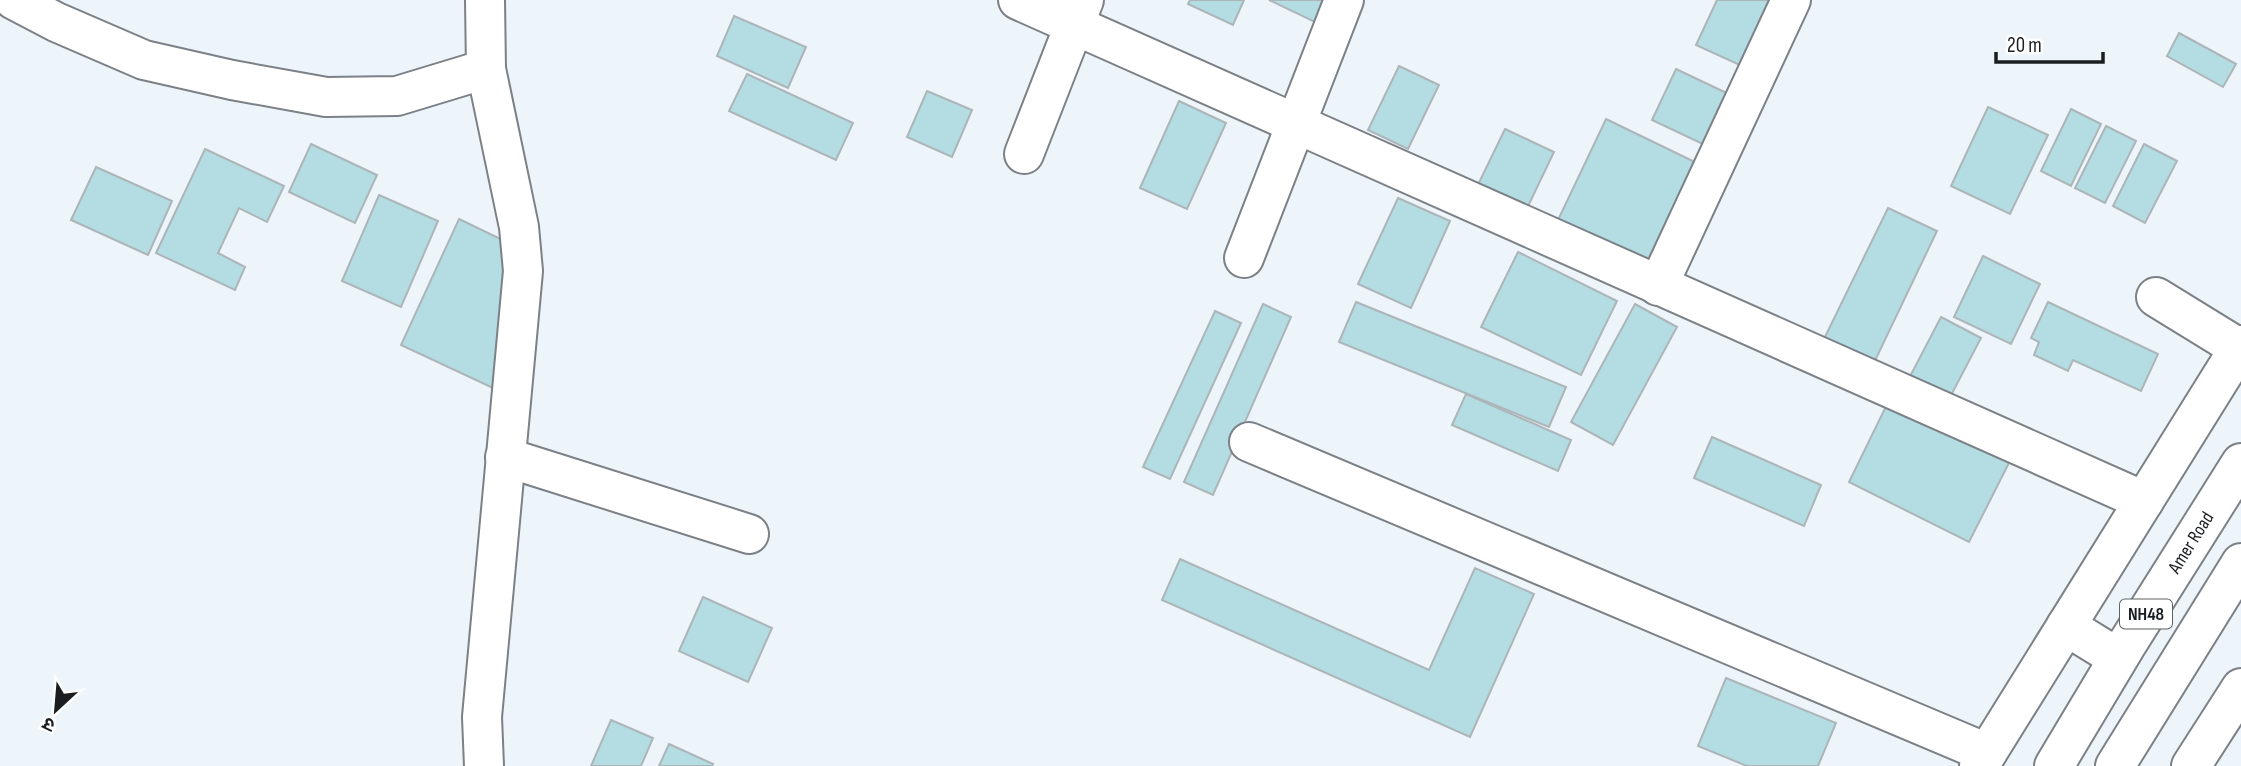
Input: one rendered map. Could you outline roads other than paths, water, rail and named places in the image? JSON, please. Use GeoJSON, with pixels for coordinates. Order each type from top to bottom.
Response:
{"type":"FeatureCollection","features":[{"type":"Feature","properties":{"kind":"main road"},"geometry":{"type":"LineString","coordinates":[[14,0],[56,22],[144,60],[326,97],[397,96],[486,69]]}},
{"type":"Feature","properties":{"kind":"main road"},"geometry":{"type":"LineString","coordinates":[[484,766],[482,717],[523,271],[519,227],[486,69],[485,0]]}},
{"type":"Feature","properties":{"kind":"main road"},"geometry":{"type":"LineString","coordinates":[[1017,0],[1079,12],[1297,125],[2144,501]]}},
{"type":"Feature","properties":{"kind":"main road"},"geometry":{"type":"LineString","coordinates":[[1244,258],[1344,0]]}},
{"type":"Feature","properties":{"kind":"main road"},"geometry":{"type":"LineString","coordinates":[[1658,286],[1791,0]]}},
{"type":"Feature","properties":{"kind":"main road"},"geometry":{"type":"LineString","coordinates":[[1024,154],[1079,12]]}},
{"type":"Feature","properties":{"kind":"main road"},"geometry":{"type":"LineString","coordinates":[[1249,442],[1983,759],[2240,346],[2155,297]]}},
{"type":"Feature","properties":{"kind":"main road"},"geometry":{"type":"LineString","coordinates":[[505,457],[749,534]]}},
{"type":"Feature","properties":{"kind":"main road","name":"Amer Road"},"geometry":{"type":"LineString","coordinates":[[2054,766],[2118,658],[2241,463]]}},
{"type":"Feature","properties":{"kind":"main road","name":"NH48"},"geometry":{"type":"LineString","coordinates":[[2115,766],[2241,562]]}},
{"type":"Feature","properties":{"kind":"main road"},"geometry":{"type":"LineString","coordinates":[[2066,626],[2118,658]]}},
{"type":"Feature","properties":{"kind":"main road"},"geometry":{"type":"LineString","coordinates":[[2191,766],[2241,688]]}}]}
